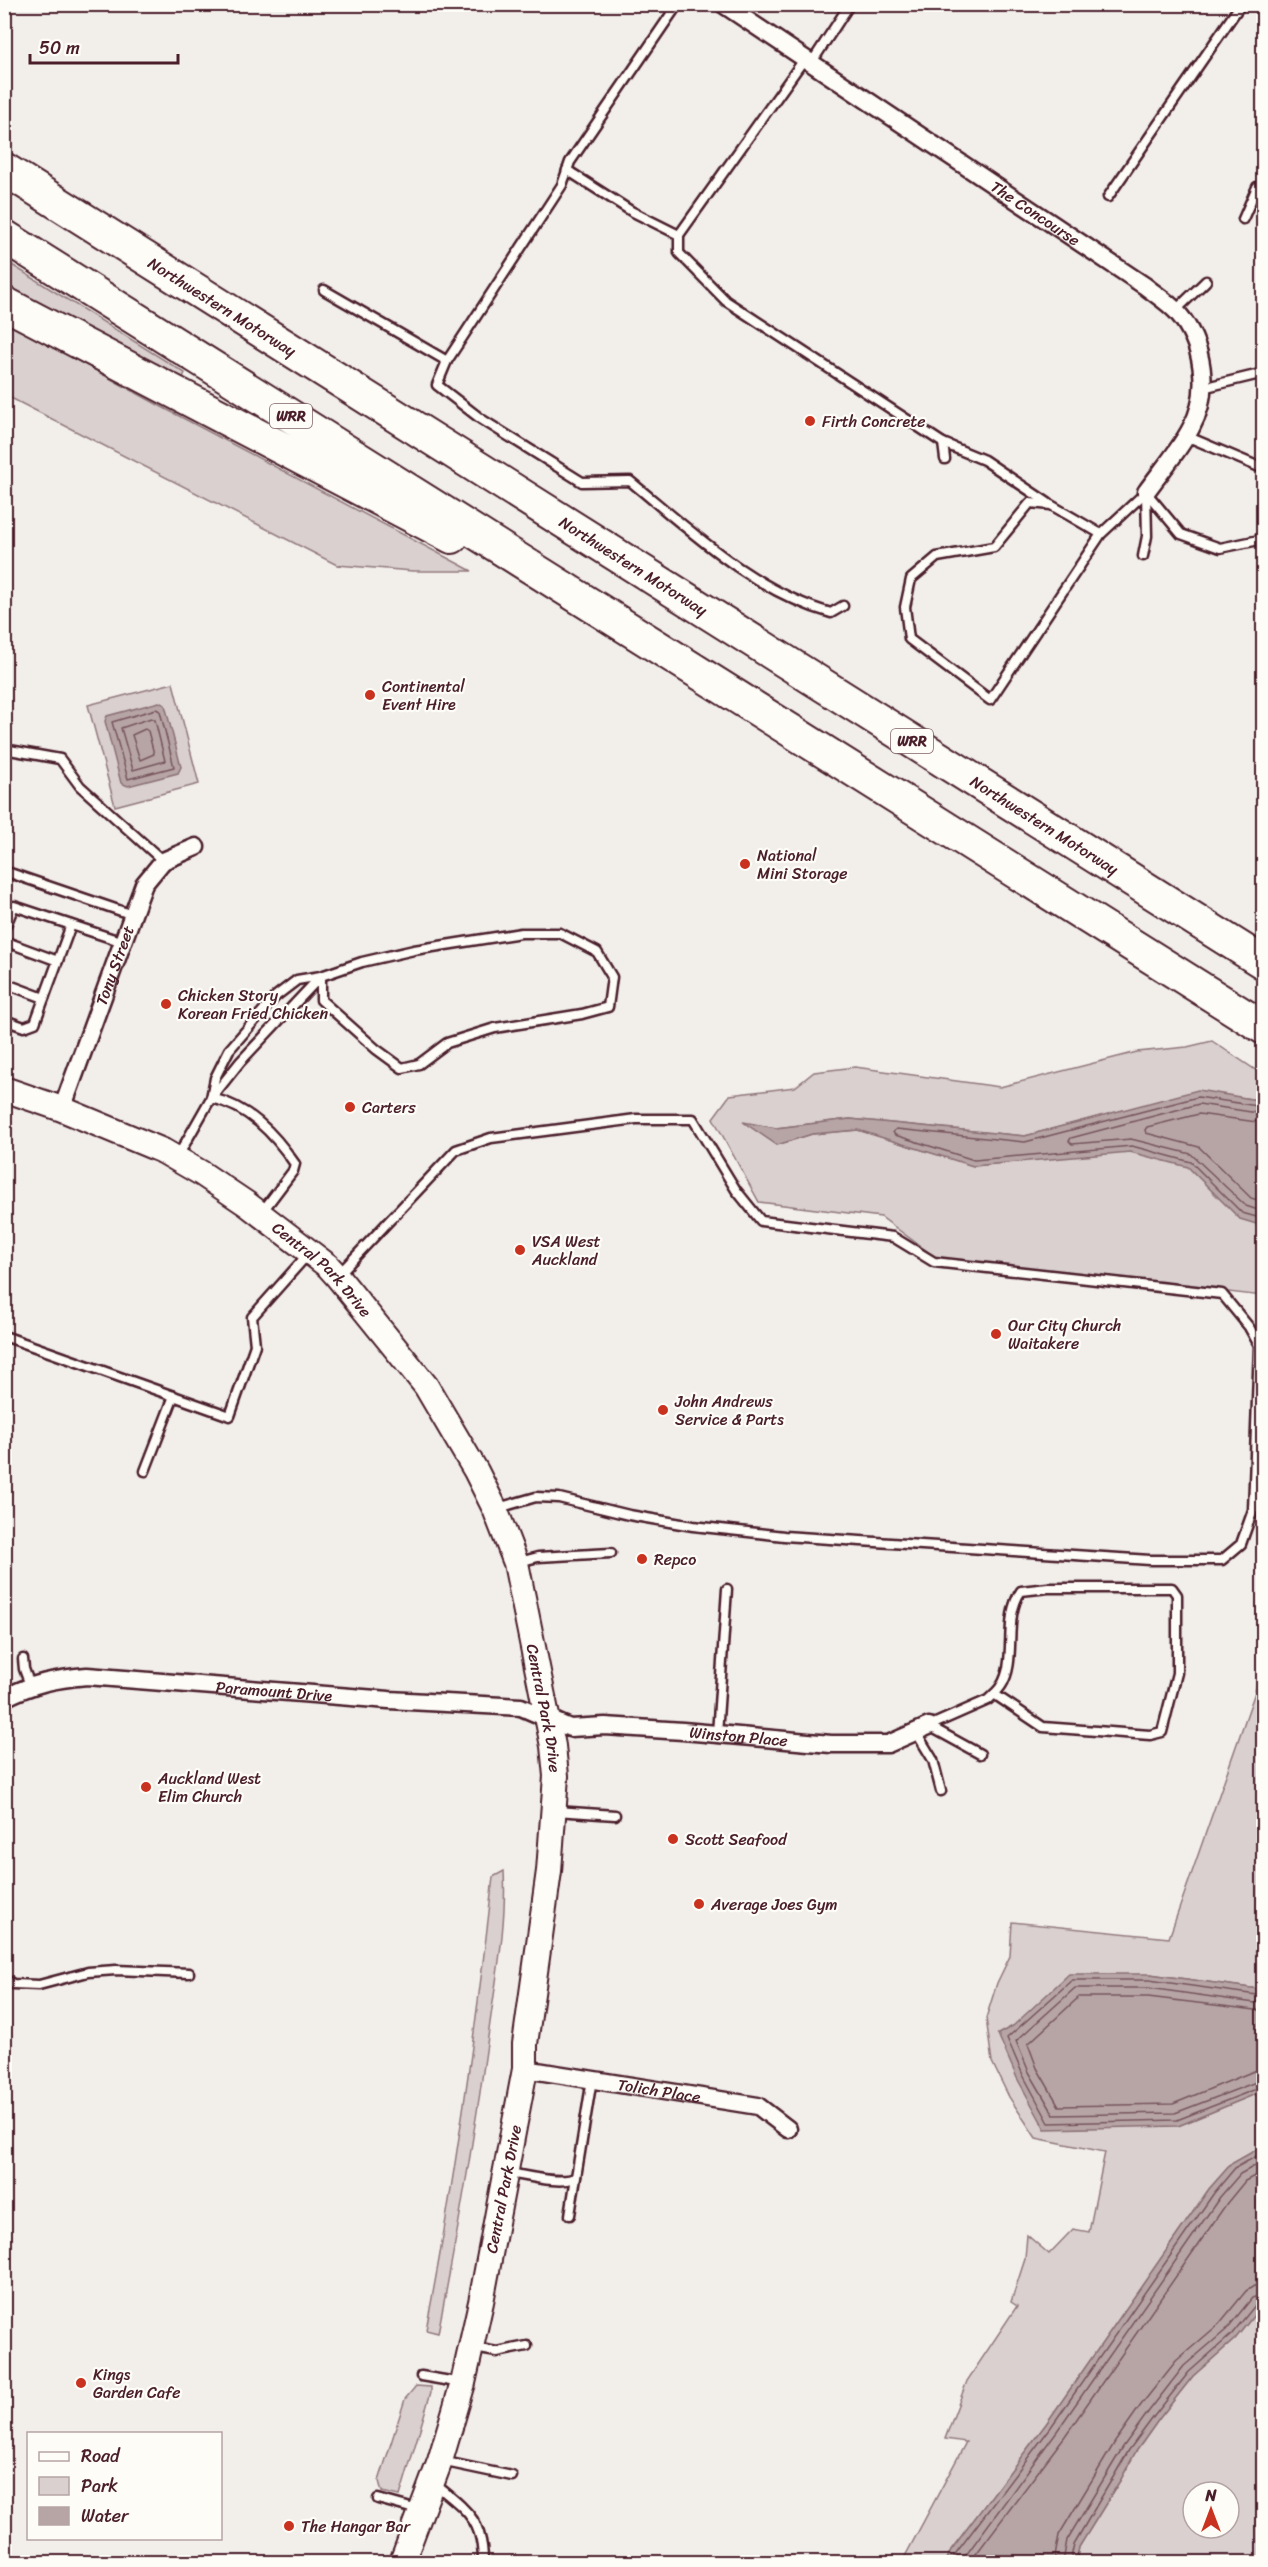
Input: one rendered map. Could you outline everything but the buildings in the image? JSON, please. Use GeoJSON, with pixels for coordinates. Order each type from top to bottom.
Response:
{"type":"FeatureCollection","features":[{"type":"Feature","properties":{"kind":"highway","name":"Northwestern Motorway"},"geometry":{"type":"LineString","coordinates":[[4,169],[1263,963]]}},
{"type":"Feature","properties":{"kind":"highway","name":"WRR"},"geometry":{"type":"LineString","coordinates":[[4,236],[1263,1028]]}},
{"type":"Feature","properties":{"kind":"highway"},"geometry":{"type":"LineString","coordinates":[[4,303],[418,521],[578,596]]}},
{"type":"Feature","properties":{"kind":"main road","name":"Central Park Drive"},"geometry":{"type":"LineString","coordinates":[[4,1089],[134,1138],[177,1159],[260,1214],[337,1276],[426,1386],[476,1471],[495,1509],[516,1563],[531,1627],[553,1746],[556,1776],[549,1871],[525,2044],[525,2069],[471,2348],[463,2383],[436,2471],[402,2562]]}},
{"type":"Feature","properties":{"kind":"street","name":"The Concourse"},"geometry":{"type":"LineString","coordinates":[[723,4],[1145,286],[1176,310],[1193,334],[1201,363],[1202,388],[1196,415],[1186,436],[1146,492]]}},
{"type":"Feature","properties":{"kind":"street","name":"Tony Street"},"geometry":{"type":"LineString","coordinates":[[62,1109],[144,884],[163,861],[196,847]]}},
{"type":"Feature","properties":{"kind":"street","name":"Paramount Drive"},"geometry":{"type":"LineString","coordinates":[[4,1698],[30,1685],[56,1678],[118,1678],[389,1700],[521,1707],[546,1718]]}},
{"type":"Feature","properties":{"kind":"street","name":"Winston Place"},"geometry":{"type":"LineString","coordinates":[[546,1718],[570,1728],[605,1726],[831,1744],[888,1744],[922,1729]]}},
{"type":"Feature","properties":{"kind":"street","name":"Tolich Place"},"geometry":{"type":"LineString","coordinates":[[525,2069],[758,2106],[788,2129]]}},
{"type":"Feature","properties":{"kind":"lane"},"geometry":{"type":"LineString","coordinates":[[678,4],[567,170],[562,185],[447,361],[437,385],[481,419],[582,482],[630,481],[700,538],[765,586],[810,607],[831,613],[843,606]]}},
{"type":"Feature","properties":{"kind":"lane"},"geometry":{"type":"LineString","coordinates":[[850,4],[679,235],[679,254],[726,301],[943,443],[984,460],[1051,505],[1101,534]]}},
{"type":"Feature","properties":{"kind":"lane"},"geometry":{"type":"LineString","coordinates":[[1108,197],[1241,4]]}},
{"type":"Feature","properties":{"kind":"lane"},"geometry":{"type":"LineString","coordinates":[[567,170],[631,211],[679,235]]}},
{"type":"Feature","properties":{"kind":"lane"},"geometry":{"type":"LineString","coordinates":[[1243,219],[1257,187],[1263,184]]}},
{"type":"Feature","properties":{"kind":"lane"},"geometry":{"type":"LineString","coordinates":[[1176,310],[1206,281]]}},
{"type":"Feature","properties":{"kind":"lane"},"geometry":{"type":"LineString","coordinates":[[324,290],[447,361]]}},
{"type":"Feature","properties":{"kind":"lane"},"geometry":{"type":"LineString","coordinates":[[1202,388],[1263,373]]}},
{"type":"Feature","properties":{"kind":"lane"},"geometry":{"type":"LineString","coordinates":[[1186,436],[1263,469]]}},
{"type":"Feature","properties":{"kind":"lane"},"geometry":{"type":"LineString","coordinates":[[943,443],[945,459]]}},
{"type":"Feature","properties":{"kind":"lane"},"geometry":{"type":"LineString","coordinates":[[1051,505],[1030,503],[994,547],[937,557],[911,579],[905,607],[909,639],[990,700],[1101,534],[1146,492]]}},
{"type":"Feature","properties":{"kind":"lane"},"geometry":{"type":"LineString","coordinates":[[1146,492],[1181,534],[1220,548],[1263,539]]}},
{"type":"Feature","properties":{"kind":"lane"},"geometry":{"type":"LineString","coordinates":[[1143,556],[1147,536],[1146,492]]}},
{"type":"Feature","properties":{"kind":"lane"},"geometry":{"type":"LineString","coordinates":[[4,750],[60,759],[80,786],[163,861]]}},
{"type":"Feature","properties":{"kind":"lane"},"geometry":{"type":"LineString","coordinates":[[4,871],[133,915]]}},
{"type":"Feature","properties":{"kind":"lane"},"geometry":{"type":"LineString","coordinates":[[4,930],[14,906],[123,942]]}},
{"type":"Feature","properties":{"kind":"lane"},"geometry":{"type":"LineString","coordinates":[[4,1020],[24,1027],[35,1023],[71,925]]}},
{"type":"Feature","properties":{"kind":"lane"},"geometry":{"type":"LineString","coordinates":[[211,1098],[215,1078],[229,1050],[276,996],[297,980],[321,976],[362,962],[414,950],[521,933],[560,933],[597,952],[612,977],[608,1007],[582,1014],[495,1028],[447,1043],[418,1065],[402,1068],[376,1049],[321,1000],[321,976]]}},
{"type":"Feature","properties":{"kind":"lane"},"geometry":{"type":"LineString","coordinates":[[4,941],[58,961]]}},
{"type":"Feature","properties":{"kind":"lane"},"geometry":{"type":"LineString","coordinates":[[177,1159],[211,1098],[240,1062],[321,976]]}},
{"type":"Feature","properties":{"kind":"lane"},"geometry":{"type":"LineString","coordinates":[[4,983],[45,998]]}},
{"type":"Feature","properties":{"kind":"lane"},"geometry":{"type":"LineString","coordinates":[[211,1098],[232,1103],[249,1114],[266,1128],[295,1164],[293,1172],[260,1214]]}},
{"type":"Feature","properties":{"kind":"lane"},"geometry":{"type":"LineString","coordinates":[[337,1276],[456,1150],[502,1136],[636,1119],[693,1119],[736,1190],[761,1221],[893,1237],[934,1262],[1222,1294],[1249,1328],[1259,1345],[1252,1510],[1241,1544],[1222,1560],[1150,1560],[784,1536],[682,1524],[629,1515],[559,1498],[537,1497],[495,1509]]}},
{"type":"Feature","properties":{"kind":"lane"},"geometry":{"type":"LineString","coordinates":[[4,1336],[230,1416],[255,1345],[252,1317],[310,1252]]}},
{"type":"Feature","properties":{"kind":"lane"},"geometry":{"type":"LineString","coordinates":[[145,1471],[174,1396]]}},
{"type":"Feature","properties":{"kind":"lane"},"geometry":{"type":"LineString","coordinates":[[516,1563],[538,1557],[611,1553]]}},
{"type":"Feature","properties":{"kind":"lane"},"geometry":{"type":"LineString","coordinates":[[717,1734],[727,1588]]}},
{"type":"Feature","properties":{"kind":"lane"},"geometry":{"type":"LineString","coordinates":[[922,1729],[988,1700],[994,1694],[1002,1686],[1006,1672],[1013,1602],[1021,1592],[1048,1588],[1172,1588],[1177,1595],[1177,1673],[1162,1732],[1150,1735],[1043,1727],[994,1694]]}},
{"type":"Feature","properties":{"kind":"lane"},"geometry":{"type":"LineString","coordinates":[[23,1659],[24,1670],[30,1685]]}},
{"type":"Feature","properties":{"kind":"lane"},"geometry":{"type":"LineString","coordinates":[[922,1729],[980,1754]]}},
{"type":"Feature","properties":{"kind":"lane"},"geometry":{"type":"LineString","coordinates":[[922,1729],[942,1791]]}},
{"type":"Feature","properties":{"kind":"lane"},"geometry":{"type":"LineString","coordinates":[[552,1810],[615,1815]]}},
{"type":"Feature","properties":{"kind":"lane"},"geometry":{"type":"LineString","coordinates":[[4,1979],[13,1984],[39,1985],[88,1972],[116,1970],[189,1973]]}},
{"type":"Feature","properties":{"kind":"lane"},"geometry":{"type":"LineString","coordinates":[[570,2215],[592,2079]]}},
{"type":"Feature","properties":{"kind":"lane"},"geometry":{"type":"LineString","coordinates":[[505,2172],[554,2180],[571,2181],[576,2177]]}},
{"type":"Feature","properties":{"kind":"lane"},"geometry":{"type":"LineString","coordinates":[[471,2348],[497,2352],[527,2346]]}},
{"type":"Feature","properties":{"kind":"lane"},"geometry":{"type":"LineString","coordinates":[[421,2376],[463,2383]]}},
{"type":"Feature","properties":{"kind":"lane"},"geometry":{"type":"LineString","coordinates":[[436,2471],[512,2476]]}},
{"type":"Feature","properties":{"kind":"lane"},"geometry":{"type":"LineString","coordinates":[[436,2471],[479,2528],[483,2562]]}},
{"type":"Feature","properties":{"kind":"lane"},"geometry":{"type":"LineString","coordinates":[[378,2499],[422,2511]]}},
{"type":"Feature","properties":{"kind":"green space"},"geometry":{"type":"Polygon","coordinates":[[[4,260],[185,373],[179,386],[5,288],[4,260]]]}},
{"type":"Feature","properties":{"kind":"green space"},"geometry":{"type":"Polygon","coordinates":[[[4,320],[162,407],[472,571],[413,571],[337,565],[5,395],[4,320]]]}},
{"type":"Feature","properties":{"kind":"green space"},"geometry":{"type":"Polygon","coordinates":[[[173,683],[199,784],[115,806],[88,705],[173,683]]]}},
{"type":"Feature","properties":{"kind":"green space"},"geometry":{"type":"Polygon","coordinates":[[[1212,1041],[1263,1075],[1263,1101],[1198,1091],[1025,1136],[850,1119],[776,1128],[745,1123],[777,1145],[812,1134],[858,1130],[974,1166],[1263,1136],[1263,1296],[938,1259],[881,1217],[759,1202],[713,1118],[730,1095],[795,1087],[814,1072],[855,1067],[1000,1087],[1137,1052],[1187,1047],[1212,1041]]]}},
{"type":"Feature","properties":{"kind":"green space"},"geometry":{"type":"Polygon","coordinates":[[[1263,1655],[1263,1995],[1258,1989],[1150,1974],[1013,2026],[998,2034],[1178,2126],[1263,2091],[1263,2146],[1231,2164],[1209,2189],[1046,2424],[951,2550],[946,2562],[902,2562],[966,2442],[945,2439],[967,2381],[1017,2306],[1011,2302],[1025,2259],[1027,2235],[1049,2254],[1073,2229],[1089,2232],[1105,2152],[1036,2138],[1009,2097],[992,2062],[986,2018],[997,1983],[1010,1956],[1012,1922],[1169,1938],[1255,1692],[1263,1655]]]}},
{"type":"Feature","properties":{"kind":"green space"},"geometry":{"type":"Polygon","coordinates":[[[504,1871],[504,1911],[498,1971],[472,2144],[438,2333],[426,2330],[464,2104],[493,1877],[504,1871]]]}},
{"type":"Feature","properties":{"kind":"green space"},"geometry":{"type":"Polygon","coordinates":[[[1263,2304],[1263,2562],[1076,2562],[1079,2547],[1135,2453],[1193,2376],[1235,2339],[1263,2304]]]}},
{"type":"Feature","properties":{"kind":"green space"},"geometry":{"type":"Polygon","coordinates":[[[416,2386],[431,2387],[431,2392],[400,2496],[382,2492],[379,2481],[405,2399],[416,2386]]]}},
{"type":"Feature","properties":{"kind":"water"},"geometry":{"type":"Polygon","coordinates":[[[159,702],[165,705],[181,767],[178,773],[128,786],[121,783],[105,721],[107,716],[159,702]]]}},
{"type":"Feature","properties":{"kind":"water"},"geometry":{"type":"Polygon","coordinates":[[[1198,1090],[1263,1101],[1263,1226],[1240,1219],[1188,1167],[1130,1152],[973,1166],[858,1130],[812,1134],[777,1145],[743,1122],[776,1128],[850,1119],[1025,1136],[1198,1090]]]}},
{"type":"Feature","properties":{"kind":"water"},"geometry":{"type":"Polygon","coordinates":[[[1069,1974],[1150,1974],[1258,1989],[1263,1974],[1263,2091],[1178,2126],[1045,2129],[1017,2078],[998,2034],[1013,2026],[1069,1974]]]}},
{"type":"Feature","properties":{"kind":"water"},"geometry":{"type":"Polygon","coordinates":[[[1263,2146],[1263,2304],[1235,2339],[1193,2376],[1159,2419],[1135,2453],[1079,2547],[1076,2562],[946,2562],[951,2550],[1046,2424],[1209,2189],[1231,2164],[1263,2146]]]}},
{"type":"Feature","properties":{"kind":"place","name":"Firth Concrete"},"geometry":{"type":"Point","coordinates":[810,421]}},
{"type":"Feature","properties":{"kind":"place","name":"Continental Event Hire"},"geometry":{"type":"Point","coordinates":[370,695]}},
{"type":"Feature","properties":{"kind":"place","name":"National Mini Storage"},"geometry":{"type":"Point","coordinates":[745,864]}},
{"type":"Feature","properties":{"kind":"place","name":"Chicken Story Korean Fried Chicken"},"geometry":{"type":"Point","coordinates":[166,1004]}},
{"type":"Feature","properties":{"kind":"place","name":"Carters"},"geometry":{"type":"Point","coordinates":[350,1107]}},
{"type":"Feature","properties":{"kind":"place","name":"VSA West Auckland"},"geometry":{"type":"Point","coordinates":[520,1250]}},
{"type":"Feature","properties":{"kind":"place","name":"Our City Church Waitakere"},"geometry":{"type":"Point","coordinates":[996,1334]}},
{"type":"Feature","properties":{"kind":"place","name":"John Andrews Service & Parts"},"geometry":{"type":"Point","coordinates":[663,1410]}},
{"type":"Feature","properties":{"kind":"place","name":"Repco"},"geometry":{"type":"Point","coordinates":[642,1559]}},
{"type":"Feature","properties":{"kind":"place","name":"Auckland West Elim Church"},"geometry":{"type":"Point","coordinates":[146,1787]}},
{"type":"Feature","properties":{"kind":"place","name":"Scott Seafood"},"geometry":{"type":"Point","coordinates":[673,1839]}},
{"type":"Feature","properties":{"kind":"place","name":"Average Joes Gym"},"geometry":{"type":"Point","coordinates":[699,1904]}},
{"type":"Feature","properties":{"kind":"place","name":"Kings Garden Cafe"},"geometry":{"type":"Point","coordinates":[81,2383]}},
{"type":"Feature","properties":{"kind":"place","name":"The Hangar Bar"},"geometry":{"type":"Point","coordinates":[289,2526]}}]}
